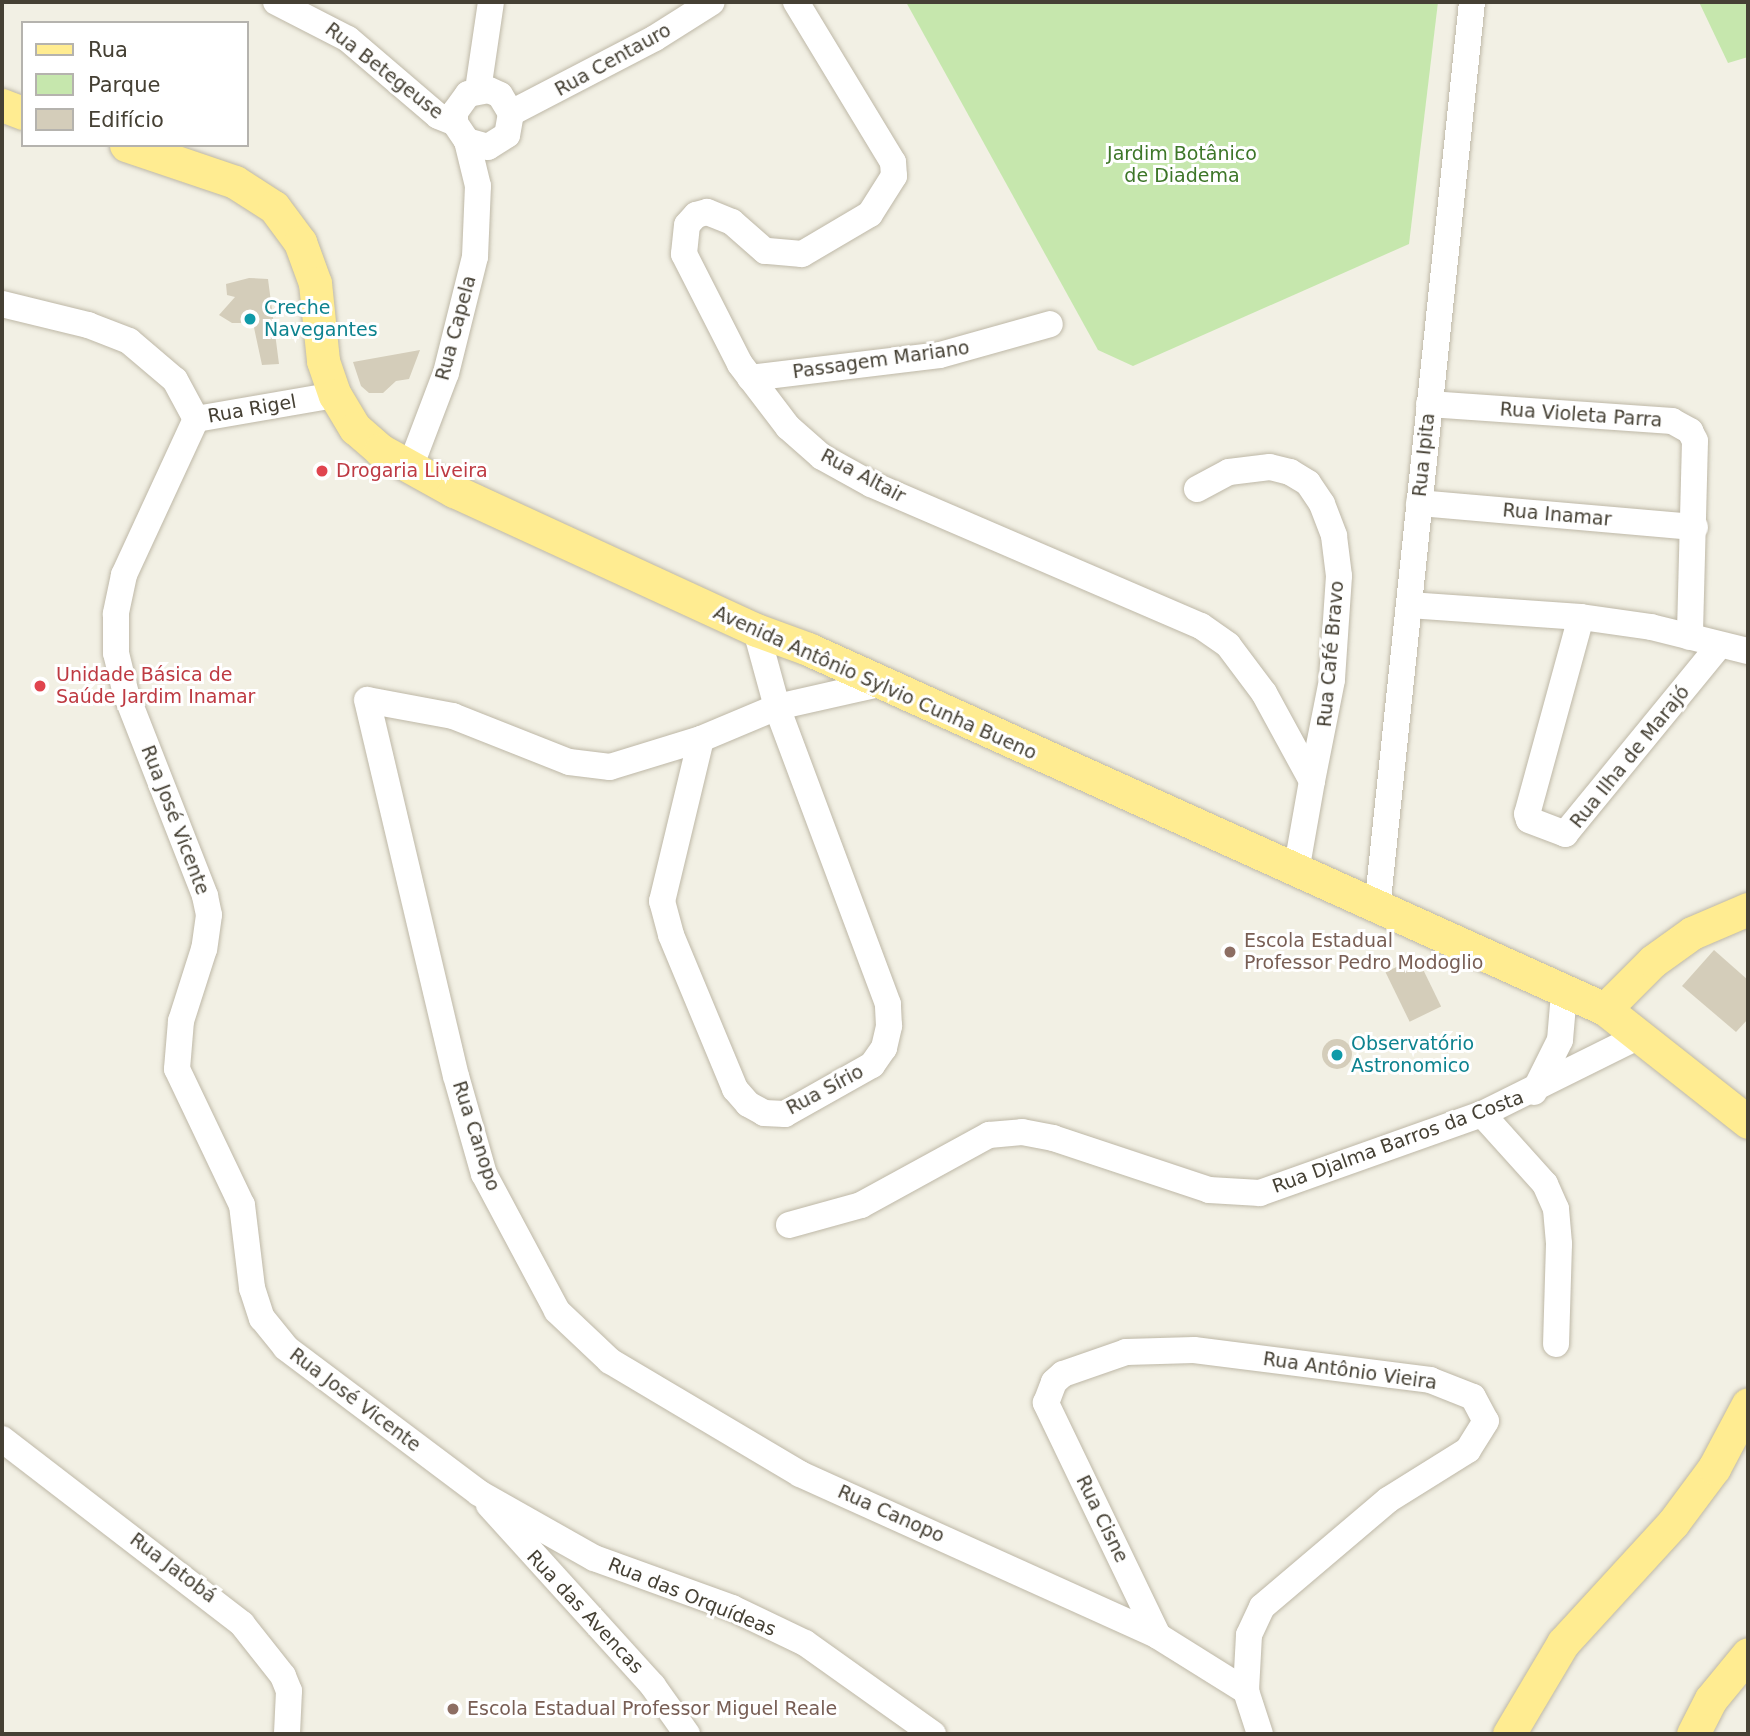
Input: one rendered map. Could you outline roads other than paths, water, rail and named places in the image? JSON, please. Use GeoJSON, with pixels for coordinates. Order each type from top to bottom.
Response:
{"type":"FeatureCollection","features":[{"type":"Feature","properties":{"kind":"main road"},"geometry":{"type":"LineString","coordinates":[[2,105],[21,112]]}},
{"type":"Feature","properties":{"kind":"main road","name":"Avenida Antônio Sylvio Cunha Bueno"},"geometry":{"type":"LineString","coordinates":[[132,147],[235,182],[274,207],[300,242],[315,283],[323,360],[335,395],[355,428],[380,450],[454,491],[756,630],[808,649],[879,684],[1377,909],[1605,1009],[1748,1122]]}},
{"type":"Feature","properties":{"kind":"main road"},"geometry":{"type":"LineString","coordinates":[[1605,1009],[1653,961],[1692,933],[1748,909]]}},
{"type":"Feature","properties":{"kind":"main road"},"geometry":{"type":"LineString","coordinates":[[1509,1734],[1563,1643],[1673,1523],[1714,1468],[1748,1404]]}},
{"type":"Feature","properties":{"kind":"main road"},"geometry":{"type":"LineString","coordinates":[[1693,1734],[1712,1699],[1748,1654]]}},
{"type":"Feature","properties":{"kind":"street","name":"Rua Betegeuse"},"geometry":{"type":"LineString","coordinates":[[276,2],[348,39],[438,116],[461,132]]}},
{"type":"Feature","properties":{"kind":"street"},"geometry":{"type":"LineString","coordinates":[[478,90],[491,2]]}},
{"type":"Feature","properties":{"kind":"street","name":"Rua Centauro"},"geometry":{"type":"LineString","coordinates":[[511,113],[655,38],[712,2]]}},
{"type":"Feature","properties":{"kind":"street","name":"Rua Altair"},"geometry":{"type":"LineString","coordinates":[[796,2],[893,162],[894,176],[890,190],[870,214],[802,254],[765,251],[732,222],[707,212],[696,215],[687,225],[684,254],[750,378],[788,427],[822,457],[871,484],[1201,626],[1228,645],[1264,692],[1312,781]]}},
{"type":"Feature","properties":{"kind":"street","name":"Rua Ipita"},"geometry":{"type":"LineString","coordinates":[[1377,909],[1472,2]]}},
{"type":"Feature","properties":{"kind":"street"},"geometry":{"type":"LineString","coordinates":[[478,90],[500,95],[511,113],[506,135],[488,147],[461,132],[460,102],[478,90]]}},
{"type":"Feature","properties":{"kind":"street","name":"Rua Capela"},"geometry":{"type":"LineString","coordinates":[[411,465],[446,373],[475,257],[478,186],[461,132]]}},
{"type":"Feature","properties":{"kind":"street","name":"Rua Capela"},"geometry":{"type":"LineString","coordinates":[[478,186],[498,142]]}},
{"type":"Feature","properties":{"kind":"street","name":"Rua Rigel"},"geometry":{"type":"LineString","coordinates":[[2,304],[88,325],[129,341],[175,380],[196,419],[335,395]]}},
{"type":"Feature","properties":{"kind":"street","name":"Passagem Mariano"},"geometry":{"type":"LineString","coordinates":[[750,378],[940,355],[1050,324]]}},
{"type":"Feature","properties":{"kind":"street","name":"Rua Violeta Parra"},"geometry":{"type":"LineString","coordinates":[[1429,404],[1682,424],[1695,441],[1695,527],[1690,636]]}},
{"type":"Feature","properties":{"kind":"street","name":"Rua José Vicente"},"geometry":{"type":"LineString","coordinates":[[196,419],[143,528],[124,575],[116,614],[116,653],[127,694],[209,915],[198,972],[181,1021],[177,1069],[242,1205],[252,1288],[262,1318],[286,1348],[479,1493]]}},
{"type":"Feature","properties":{"kind":"street","name":"Rua Café Bravo"},"geometry":{"type":"LineString","coordinates":[[1198,489],[1229,472],[1270,467],[1290,472],[1308,483],[1322,504],[1334,536],[1339,576],[1332,680],[1312,781]]}},
{"type":"Feature","properties":{"kind":"street","name":"Rua Inamar"},"geometry":{"type":"LineString","coordinates":[[1419,503],[1695,527]]}},
{"type":"Feature","properties":{"kind":"street"},"geometry":{"type":"LineString","coordinates":[[1409,605],[1581,617],[1690,636],[1718,647],[1748,651]]}},
{"type":"Feature","properties":{"kind":"street","name":"Rua Ilha de Marajó"},"geometry":{"type":"LineString","coordinates":[[1581,617],[1527,814],[1529,820],[1565,834],[1718,647]]}},
{"type":"Feature","properties":{"kind":"street","name":"Rua Sírio"},"geometry":{"type":"LineString","coordinates":[[701,739],[662,901],[671,935],[736,1088],[748,1104],[764,1112],[785,1114],[872,1065],[884,1048],[890,1026],[888,1004],[777,707],[756,630]]}},
{"type":"Feature","properties":{"kind":"street","name":"Rua Canopo"},"geometry":{"type":"LineString","coordinates":[[879,684],[777,707],[701,739],[610,767],[569,762],[453,716],[367,700],[456,1076],[484,1174],[528,1263],[557,1311],[610,1361],[800,1474],[1158,1636],[1246,1692]]}},
{"type":"Feature","properties":{"kind":"street"},"geometry":{"type":"LineString","coordinates":[[1296,872],[1312,781]]}},
{"type":"Feature","properties":{"kind":"street","name":"Rua Djalma Barros da Costa"},"geometry":{"type":"LineString","coordinates":[[1534,1092],[1560,1040],[1564,993]]}},
{"type":"Feature","properties":{"kind":"street","name":"Rua Djalma Barros da Costa"},"geometry":{"type":"LineString","coordinates":[[789,1225],[861,1205],[989,1135],[1022,1132],[1053,1138],[1237,1195],[1260,1194],[1482,1114],[1534,1092],[1641,1035]]}},
{"type":"Feature","properties":{"kind":"street"},"geometry":{"type":"LineString","coordinates":[[1482,1114],[1545,1184],[1556,1209],[1559,1244],[1556,1345]]}},
{"type":"Feature","properties":{"kind":"street","name":"Rua Antônio Vieira"},"geometry":{"type":"LineString","coordinates":[[1046,1403],[1054,1382],[1063,1374],[1126,1352],[1157,1348],[1430,1380],[1455,1388],[1483,1409],[1486,1421],[1482,1435],[1468,1450],[1388,1500],[1262,1607],[1249,1635],[1246,1692]]}},
{"type":"Feature","properties":{"kind":"street","name":"Rua Cisne"},"geometry":{"type":"LineString","coordinates":[[1046,1403],[1158,1636]]}},
{"type":"Feature","properties":{"kind":"street","name":"Rua Jatobá"},"geometry":{"type":"LineString","coordinates":[[2,1439],[242,1624],[283,1676],[289,1691],[288,1734]]}},
{"type":"Feature","properties":{"kind":"street","name":"Rua das Avencas"},"geometry":{"type":"LineString","coordinates":[[479,1493],[514,1538],[653,1686],[687,1734]]}},
{"type":"Feature","properties":{"kind":"street","name":"Rua das Orquídeas"},"geometry":{"type":"LineString","coordinates":[[479,1493],[594,1558],[732,1608],[805,1643],[933,1734]]}},
{"type":"Feature","properties":{"kind":"street"},"geometry":{"type":"LineString","coordinates":[[1246,1692],[1259,1734]]}},
{"type":"Feature","properties":{"kind":"place","name":"Creche Navegantes"},"geometry":{"type":"Point","coordinates":[250,319]}},
{"type":"Feature","properties":{"kind":"place","name":"Drogaria Liveira"},"geometry":{"type":"Point","coordinates":[322,471]}},
{"type":"Feature","properties":{"kind":"place","name":"Unidade Básica de Saúde Jardim Inamar"},"geometry":{"type":"Point","coordinates":[40,686]}},
{"type":"Feature","properties":{"kind":"place","name":"Escola Estadual Professor Pedro Modoglio"},"geometry":{"type":"Point","coordinates":[1230,952]}},
{"type":"Feature","properties":{"kind":"place","name":"Observatório Astronomico"},"geometry":{"type":"Point","coordinates":[1337,1055]}},
{"type":"Feature","properties":{"kind":"place","name":"Escola Estadual Professor Miguel Reale"},"geometry":{"type":"Point","coordinates":[453,1709]}},
{"type":"Feature","properties":{"kind":"park label","name":"Jardim Botânico de Diadema"},"geometry":{"type":"Point","coordinates":[1182,165]}}]}
